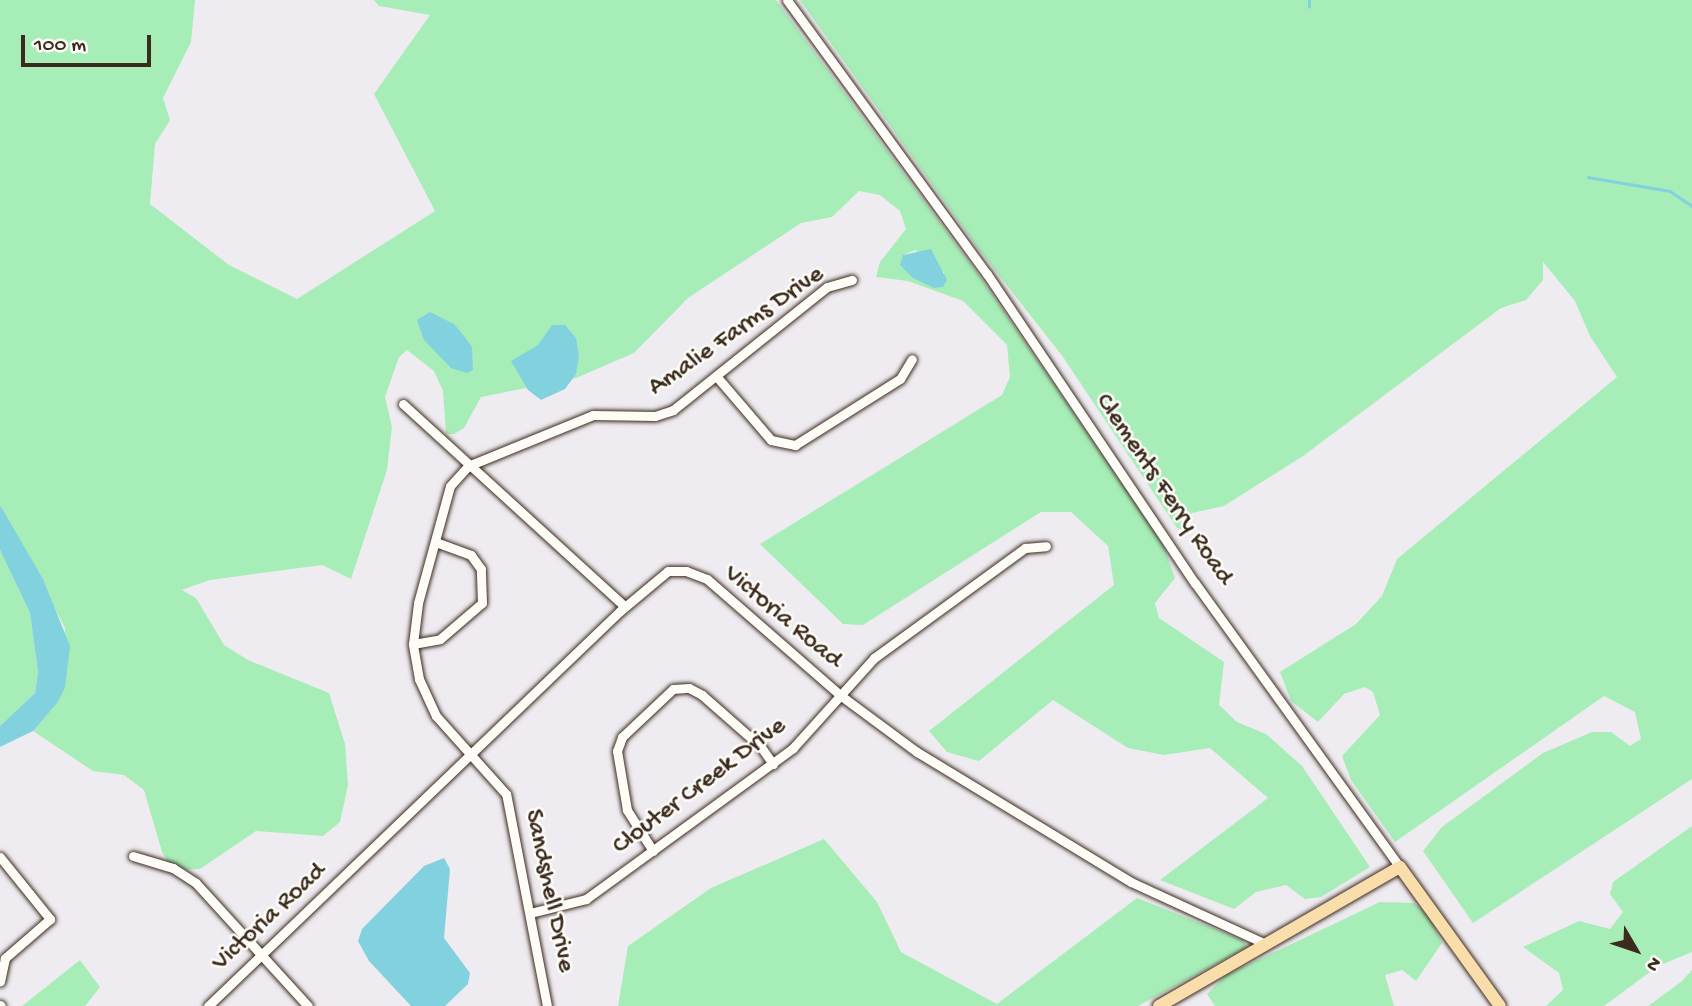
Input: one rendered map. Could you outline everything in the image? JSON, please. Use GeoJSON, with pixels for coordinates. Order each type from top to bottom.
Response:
{"type":"FeatureCollection","features":[{"type":"Feature","properties":{"kind":"main road"},"geometry":{"type":"LineString","coordinates":[[1159,1006],[1400,867]]}},
{"type":"Feature","properties":{"kind":"main road","name":"Clements Ferry Road"},"geometry":{"type":"LineString","coordinates":[[1400,867],[1496,1004]]}},
{"type":"Feature","properties":{"kind":"street","name":"Clements Ferry Road"},"geometry":{"type":"LineString","coordinates":[[787,0],[987,274],[1195,583],[1400,867]]}},
{"type":"Feature","properties":{"kind":"street","name":"Amalie Farms Drive"},"geometry":{"type":"LineString","coordinates":[[468,466],[593,415],[655,416],[673,410],[827,287],[852,280]]}},
{"type":"Feature","properties":{"kind":"street"},"geometry":{"type":"LineString","coordinates":[[717,377],[771,440],[795,445],[900,379],[912,359]]}},
{"type":"Feature","properties":{"kind":"street"},"geometry":{"type":"LineString","coordinates":[[403,404],[624,606]]}},
{"type":"Feature","properties":{"kind":"street"},"geometry":{"type":"LineString","coordinates":[[436,542],[471,555],[481,569],[481,603],[440,639],[413,644],[418,603],[450,486],[468,466]]}},
{"type":"Feature","properties":{"kind":"street","name":"Clouter Creek Drive"},"geometry":{"type":"LineString","coordinates":[[530,913],[586,899],[773,764],[884,650],[1025,548],[1046,546]]}},
{"type":"Feature","properties":{"kind":"street","name":"Victoria Road"},"geometry":{"type":"LineString","coordinates":[[208,1006],[624,606],[668,571],[686,571],[707,579],[841,695],[918,752],[1132,882],[1266,944]]}},
{"type":"Feature","properties":{"kind":"street","name":"Sandshell Drive"},"geometry":{"type":"LineString","coordinates":[[413,644],[419,679],[436,716],[506,794],[547,1006]]}},
{"type":"Feature","properties":{"kind":"street"},"geometry":{"type":"LineString","coordinates":[[653,851],[627,810],[617,751],[622,737],[673,689],[689,688],[702,695],[761,747],[773,764]]}},
{"type":"Feature","properties":{"kind":"street"},"geometry":{"type":"LineString","coordinates":[[133,856],[173,867],[196,883],[308,1006]]}},
{"type":"Feature","properties":{"kind":"street"},"geometry":{"type":"LineString","coordinates":[[0,857],[50,919],[5,958],[0,981]]}},
{"type":"Feature","properties":{"kind":"green space"},"geometry":{"type":"Polygon","coordinates":[[[0,0],[195,0],[191,42],[163,98],[170,120],[155,144],[150,204],[229,265],[297,299],[435,211],[374,94],[430,15],[379,6],[374,0],[776,0],[983,281],[1163,544],[1175,578],[1155,603],[1159,618],[1224,662],[1219,705],[1237,722],[1266,734],[1302,766],[1370,867],[1321,897],[1305,899],[1286,885],[1256,892],[1234,909],[1160,880],[1268,798],[1210,748],[1164,755],[1128,748],[1053,700],[979,761],[947,752],[929,731],[1114,585],[1108,546],[1071,512],[1041,512],[863,625],[843,624],[760,544],[1002,395],[1010,377],[1007,345],[963,301],[908,281],[876,277],[880,262],[906,229],[900,211],[880,195],[859,191],[832,217],[801,223],[688,298],[634,353],[576,378],[481,397],[464,428],[454,434],[446,434],[443,391],[434,371],[407,350],[399,357],[385,397],[392,427],[387,470],[351,579],[322,565],[210,580],[182,590],[196,598],[224,645],[248,660],[329,693],[345,744],[348,785],[340,822],[323,836],[256,831],[200,869],[173,870],[162,852],[144,790],[124,775],[93,771],[33,731],[65,688],[65,628],[0,505],[0,0]],[[915,250],[903,255],[943,287],[944,272],[915,250]]]}},
{"type":"Feature","properties":{"kind":"green space"},"geometry":{"type":"Polygon","coordinates":[[[800,0],[1692,0],[1692,779],[1473,923],[1423,851],[1442,827],[1543,753],[1592,732],[1611,732],[1630,746],[1641,739],[1635,712],[1604,696],[1395,842],[1351,780],[1342,756],[1380,715],[1373,692],[1365,687],[1344,694],[1318,722],[1291,701],[1280,672],[1356,624],[1382,596],[1397,559],[1617,377],[1590,336],[1575,301],[1543,262],[1543,280],[1526,300],[1501,308],[1303,456],[1224,506],[1192,513],[1183,530],[1177,528],[1063,357],[977,247],[800,0]]]}},
{"type":"Feature","properties":{"kind":"green space"},"geometry":{"type":"Polygon","coordinates":[[[0,550],[30,613],[38,672],[35,693],[0,726],[0,550]]]}},
{"type":"Feature","properties":{"kind":"green space"},"geometry":{"type":"Polygon","coordinates":[[[1692,826],[1692,952],[1658,966],[1604,1006],[1546,1006],[1563,990],[1559,973],[1523,947],[1579,921],[1610,929],[1623,912],[1610,894],[1613,882],[1692,826]]]}},
{"type":"Feature","properties":{"kind":"green space"},"geometry":{"type":"Polygon","coordinates":[[[824,839],[877,902],[901,952],[997,1004],[1137,898],[1243,940],[1247,947],[1138,1006],[618,1006],[628,946],[711,888],[824,839]]]}},
{"type":"Feature","properties":{"kind":"green space"},"geometry":{"type":"Polygon","coordinates":[[[1380,902],[1414,903],[1429,916],[1442,943],[1416,981],[1402,970],[1385,975],[1394,1006],[1215,1006],[1207,994],[1226,975],[1380,902]]]}},
{"type":"Feature","properties":{"kind":"green space"},"geometry":{"type":"Polygon","coordinates":[[[80,960],[100,987],[85,1006],[22,1006],[80,960]]]}},
{"type":"Feature","properties":{"kind":"green space"},"geometry":{"type":"Polygon","coordinates":[[[1692,970],[1692,1006],[1648,1006],[1681,982],[1692,970]]]}},
{"type":"Feature","properties":{"kind":"water"},"geometry":{"type":"Polygon","coordinates":[[[931,249],[947,280],[943,287],[934,288],[913,278],[900,265],[903,255],[931,249]]]}},
{"type":"Feature","properties":{"kind":"water"},"geometry":{"type":"Polygon","coordinates":[[[430,312],[454,324],[464,336],[472,347],[473,370],[467,373],[451,368],[424,340],[417,320],[430,312]]]}},
{"type":"Feature","properties":{"kind":"water"},"geometry":{"type":"Polygon","coordinates":[[[552,325],[565,325],[576,338],[579,356],[576,374],[565,389],[541,400],[528,390],[511,361],[538,345],[552,325]]]}},
{"type":"Feature","properties":{"kind":"water"},"geometry":{"type":"Polygon","coordinates":[[[0,505],[43,579],[70,646],[65,688],[57,703],[33,731],[0,747],[0,726],[35,693],[38,672],[30,613],[0,550],[0,505]]]}},
{"type":"Feature","properties":{"kind":"water"},"geometry":{"type":"Polygon","coordinates":[[[444,858],[450,869],[444,938],[470,973],[468,984],[445,1006],[411,1006],[369,961],[358,941],[362,929],[424,866],[444,858]]]}},
{"type":"Feature","properties":{"kind":"waterway"},"geometry":{"type":"LineString","coordinates":[[1309,0],[1309,7]]}},
{"type":"Feature","properties":{"kind":"waterway"},"geometry":{"type":"LineString","coordinates":[[1588,177],[1670,191],[1692,206]]}}]}
